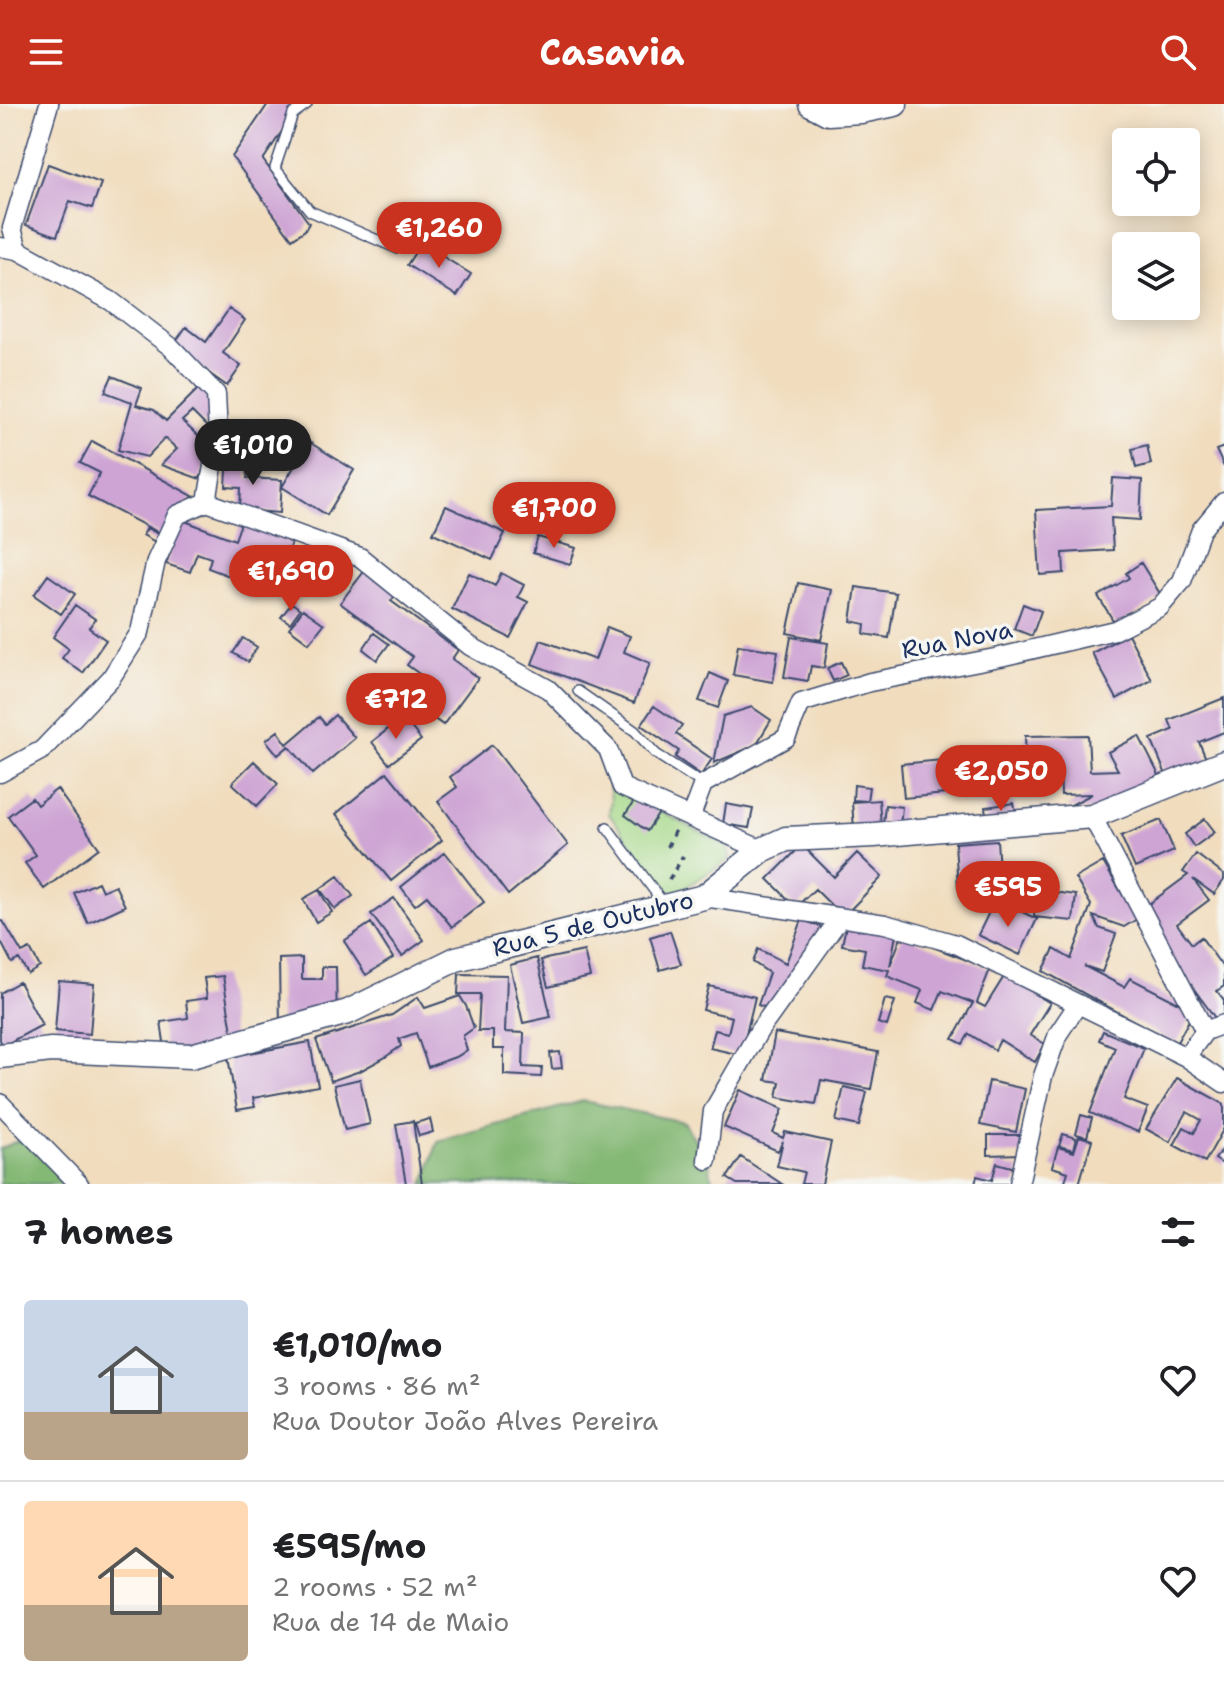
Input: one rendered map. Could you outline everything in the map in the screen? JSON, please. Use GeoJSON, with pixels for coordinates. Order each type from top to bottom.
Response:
{"type":"FeatureCollection","features":[{"type":"Feature","properties":{"kind":"street"},"geometry":{"type":"LineString","coordinates":[[49,104],[12,228],[9,248],[111,301],[171,347],[216,394],[218,436],[207,502]]}},
{"type":"Feature","properties":{"kind":"street"},"geometry":{"type":"LineString","coordinates":[[811,104],[828,113],[861,111],[895,104]]}},
{"type":"Feature","properties":{"kind":"street"},"geometry":{"type":"LineString","coordinates":[[0,773],[42,750],[111,678],[140,632],[156,561],[177,515],[207,502],[360,557],[470,646],[548,689],[608,749],[622,787],[762,850]]}},
{"type":"Feature","properties":{"kind":"street","name":"Rua Nova"},"geometry":{"type":"LineString","coordinates":[[703,784],[786,738],[801,703],[870,682],[1000,657],[1115,630],[1160,607],[1182,581],[1201,530],[1224,502]]}},
{"type":"Feature","properties":{"kind":"street","name":"Rua 5 de Outubro"},"geometry":{"type":"LineString","coordinates":[[0,1056],[51,1050],[191,1056],[348,1012],[456,959],[704,897],[762,850],[796,837],[874,835],[1092,816],[1221,768]]}},
{"type":"Feature","properties":{"kind":"street"},"geometry":{"type":"LineString","coordinates":[[691,816],[703,784]]}},
{"type":"Feature","properties":{"kind":"street"},"geometry":{"type":"LineString","coordinates":[[1092,816],[1205,1031]]}},
{"type":"Feature","properties":{"kind":"street"},"geometry":{"type":"LineString","coordinates":[[704,897],[885,924],[956,944],[1186,1057],[1224,1083]]}},
{"type":"Feature","properties":{"kind":"street"},"geometry":{"type":"LineString","coordinates":[[707,1160],[713,1111],[759,1031],[840,918]]}},
{"type":"Feature","properties":{"kind":"street"},"geometry":{"type":"LineString","coordinates":[[1019,1184],[1043,1076],[1058,1034],[1078,1004]]}},
{"type":"Feature","properties":{"kind":"street"},"geometry":{"type":"LineString","coordinates":[[1186,1057],[1205,1031],[1224,1024]]}},
{"type":"Feature","properties":{"kind":"street"},"geometry":{"type":"LineString","coordinates":[[0,1103],[79,1184]]}},
{"type":"Feature","properties":{"kind":"lane"},"geometry":{"type":"LineString","coordinates":[[307,104],[293,114],[275,168],[310,211],[396,248]]}},
{"type":"Feature","properties":{"kind":"lane"},"geometry":{"type":"LineString","coordinates":[[578,691],[635,731],[656,754],[703,784]]}},
{"type":"Feature","properties":{"kind":"lane"},"geometry":{"type":"LineString","coordinates":[[607,827],[666,907]]}},
{"type":"Feature","properties":{"kind":"path"},"geometry":{"type":"LineString","coordinates":[[669,880],[683,856]]}},
{"type":"Feature","properties":{"kind":"green space"},"geometry":{"type":"Polygon","coordinates":[[[608,776],[625,793],[728,847],[730,858],[676,893],[665,890],[609,814],[608,776]]]}},
{"type":"Feature","properties":{"kind":"green space"},"geometry":{"type":"Polygon","coordinates":[[[583,1101],[684,1122],[709,1163],[713,1184],[424,1184],[438,1141],[583,1101]]]}},
{"type":"Feature","properties":{"kind":"green space"},"geometry":{"type":"Polygon","coordinates":[[[28,1136],[88,1184],[0,1184],[0,1149],[28,1136]]]}},
{"type":"Feature","properties":{"kind":"building"},"geometry":{"type":"Polygon","coordinates":[[[268,104],[300,104],[263,160],[309,223],[292,239],[232,157],[268,104]]]}},
{"type":"Feature","properties":{"kind":"building"},"geometry":{"type":"Polygon","coordinates":[[[48,164],[101,183],[92,208],[70,201],[57,236],[26,225],[48,164]]]}},
{"type":"Feature","properties":{"kind":"building"},"geometry":{"type":"Polygon","coordinates":[[[421,243],[471,274],[457,296],[407,265],[421,243]]]}},
{"type":"Feature","properties":{"kind":"building"},"geometry":{"type":"Polygon","coordinates":[[[229,309],[245,320],[223,353],[241,366],[227,386],[172,347],[186,327],[206,342],[229,309]]]}},
{"type":"Feature","properties":{"kind":"building"},"geometry":{"type":"Polygon","coordinates":[[[112,376],[142,388],[136,405],[154,410],[166,421],[200,387],[220,407],[217,418],[208,428],[192,412],[182,421],[214,451],[206,460],[200,479],[161,465],[177,449],[165,438],[147,457],[118,450],[132,402],[105,392],[112,376]]]}},
{"type":"Feature","properties":{"kind":"building"},"geometry":{"type":"Polygon","coordinates":[[[92,441],[193,496],[165,536],[88,496],[100,473],[80,463],[92,441]]]}},
{"type":"Feature","properties":{"kind":"building"},"geometry":{"type":"Polygon","coordinates":[[[309,442],[354,470],[327,515],[282,487],[309,442]]]}},
{"type":"Feature","properties":{"kind":"building"},"geometry":{"type":"Polygon","coordinates":[[[1147,445],[1151,464],[1136,468],[1132,449],[1147,445]]]}},
{"type":"Feature","properties":{"kind":"building"},"geometry":{"type":"Polygon","coordinates":[[[1224,447],[1224,467],[1216,450],[1224,447]]]}},
{"type":"Feature","properties":{"kind":"building"},"geometry":{"type":"Polygon","coordinates":[[[228,455],[249,456],[247,478],[282,480],[280,513],[240,510],[241,488],[226,487],[228,455]]]}},
{"type":"Feature","properties":{"kind":"building"},"geometry":{"type":"Polygon","coordinates":[[[1113,478],[1142,480],[1140,520],[1111,518],[1113,550],[1063,553],[1064,573],[1040,575],[1036,510],[1111,506],[1113,478]]]}},
{"type":"Feature","properties":{"kind":"building"},"geometry":{"type":"Polygon","coordinates":[[[446,506],[505,533],[492,560],[433,533],[446,506]]]}},
{"type":"Feature","properties":{"kind":"building"},"geometry":{"type":"Polygon","coordinates":[[[182,520],[235,540],[241,523],[292,542],[284,564],[267,557],[256,586],[208,568],[211,558],[197,553],[190,572],[166,564],[182,520]]]}},
{"type":"Feature","properties":{"kind":"building"},"geometry":{"type":"Polygon","coordinates":[[[147,528],[163,537],[159,544],[143,535],[147,528]]]}},
{"type":"Feature","properties":{"kind":"building"},"geometry":{"type":"Polygon","coordinates":[[[538,537],[576,548],[570,564],[533,553],[538,537]]]}},
{"type":"Feature","properties":{"kind":"building"},"geometry":{"type":"Polygon","coordinates":[[[1141,563],[1162,597],[1116,625],[1098,596],[1129,578],[1126,573],[1141,563]]]}},
{"type":"Feature","properties":{"kind":"building"},"geometry":{"type":"Polygon","coordinates":[[[366,569],[398,592],[391,601],[458,650],[452,659],[478,678],[443,725],[415,705],[432,683],[407,665],[413,657],[340,603],[366,569]]]}},
{"type":"Feature","properties":{"kind":"building"},"geometry":{"type":"Polygon","coordinates":[[[469,573],[495,586],[501,573],[524,585],[518,597],[528,602],[510,638],[452,609],[469,573]]]}},
{"type":"Feature","properties":{"kind":"building"},"geometry":{"type":"Polygon","coordinates":[[[48,575],[75,594],[61,614],[34,595],[48,575]]]}},
{"type":"Feature","properties":{"kind":"building"},"geometry":{"type":"Polygon","coordinates":[[[798,583],[832,590],[821,640],[787,633],[798,583]]]}},
{"type":"Feature","properties":{"kind":"building"},"geometry":{"type":"Polygon","coordinates":[[[856,587],[896,593],[889,638],[864,634],[865,624],[851,621],[856,587]]]}},
{"type":"Feature","properties":{"kind":"building"},"geometry":{"type":"Polygon","coordinates":[[[292,603],[300,609],[290,623],[281,617],[292,603]]]}},
{"type":"Feature","properties":{"kind":"building"},"geometry":{"type":"Polygon","coordinates":[[[1023,604],[1041,611],[1032,636],[1014,629],[1023,604]]]}},
{"type":"Feature","properties":{"kind":"building"},"geometry":{"type":"Polygon","coordinates":[[[75,605],[95,619],[89,628],[106,640],[83,673],[62,658],[69,649],[53,637],[75,605]]]}},
{"type":"Feature","properties":{"kind":"building"},"geometry":{"type":"Polygon","coordinates":[[[303,609],[324,624],[309,643],[289,628],[303,609]]]}},
{"type":"Feature","properties":{"kind":"building"},"geometry":{"type":"Polygon","coordinates":[[[607,627],[630,636],[624,652],[650,663],[634,703],[532,664],[541,640],[595,660],[607,627]]]}},
{"type":"Feature","properties":{"kind":"building"},"geometry":{"type":"Polygon","coordinates":[[[374,633],[389,644],[377,660],[363,649],[374,633]]]}},
{"type":"Feature","properties":{"kind":"building"},"geometry":{"type":"Polygon","coordinates":[[[1128,634],[1152,680],[1117,699],[1092,653],[1128,634]]]}},
{"type":"Feature","properties":{"kind":"building"},"geometry":{"type":"Polygon","coordinates":[[[791,637],[828,643],[824,668],[811,666],[808,681],[784,677],[791,637]]]}},
{"type":"Feature","properties":{"kind":"building"},"geometry":{"type":"Polygon","coordinates":[[[243,638],[257,647],[248,662],[233,653],[243,638]]]}},
{"type":"Feature","properties":{"kind":"building"},"geometry":{"type":"Polygon","coordinates":[[[738,645],[778,651],[773,682],[733,675],[738,645]]]}},
{"type":"Feature","properties":{"kind":"building"},"geometry":{"type":"Polygon","coordinates":[[[841,662],[847,675],[833,681],[827,668],[841,662]]]}},
{"type":"Feature","properties":{"kind":"building"},"geometry":{"type":"Polygon","coordinates":[[[710,673],[728,681],[718,708],[699,701],[710,673]]]}},
{"type":"Feature","properties":{"kind":"building"},"geometry":{"type":"Polygon","coordinates":[[[1224,698],[1224,732],[1199,742],[1209,766],[1169,782],[1151,739],[1173,730],[1169,720],[1224,698]]]}},
{"type":"Feature","properties":{"kind":"building"},"geometry":{"type":"Polygon","coordinates":[[[654,706],[682,725],[676,734],[712,759],[701,775],[675,757],[679,751],[641,725],[654,706]]]}},
{"type":"Feature","properties":{"kind":"building"},"geometry":{"type":"Polygon","coordinates":[[[752,707],[771,720],[756,745],[714,763],[723,716],[752,707]]]}},
{"type":"Feature","properties":{"kind":"building"},"geometry":{"type":"Polygon","coordinates":[[[335,715],[355,738],[313,774],[289,746],[278,755],[266,740],[278,731],[287,744],[319,717],[325,724],[335,715]]]}},
{"type":"Feature","properties":{"kind":"building"},"geometry":{"type":"Polygon","coordinates":[[[403,717],[421,740],[389,764],[372,742],[403,717]]]}},
{"type":"Feature","properties":{"kind":"building"},"geometry":{"type":"Polygon","coordinates":[[[1088,735],[1090,771],[1118,770],[1108,752],[1139,736],[1163,783],[1107,813],[1067,807],[1092,794],[1061,795],[1060,767],[1055,757],[1026,758],[1025,736],[1088,735]]]}},
{"type":"Feature","properties":{"kind":"building"},"geometry":{"type":"Polygon","coordinates":[[[492,745],[568,845],[508,895],[438,801],[457,787],[450,777],[492,745]]]}},
{"type":"Feature","properties":{"kind":"building"},"geometry":{"type":"Polygon","coordinates":[[[942,760],[945,794],[904,798],[901,764],[942,760]]]}},
{"type":"Feature","properties":{"kind":"building"},"geometry":{"type":"Polygon","coordinates":[[[254,761],[278,784],[257,806],[232,783],[254,761]]]}},
{"type":"Feature","properties":{"kind":"building"},"geometry":{"type":"Polygon","coordinates":[[[387,772],[442,840],[391,881],[336,814],[387,772]]]}},
{"type":"Feature","properties":{"kind":"building"},"geometry":{"type":"Polygon","coordinates":[[[854,785],[869,787],[867,801],[853,800],[854,785]]]}},
{"type":"Feature","properties":{"kind":"building"},"geometry":{"type":"Polygon","coordinates":[[[57,789],[99,848],[44,889],[25,863],[36,855],[8,816],[32,798],[37,805],[57,789]]]}},
{"type":"Feature","properties":{"kind":"building"},"geometry":{"type":"Polygon","coordinates":[[[637,797],[659,813],[647,831],[625,815],[637,797]]]}},
{"type":"Feature","properties":{"kind":"building"},"geometry":{"type":"Polygon","coordinates":[[[879,800],[881,826],[854,829],[852,802],[879,800]]]}},
{"type":"Feature","properties":{"kind":"building"},"geometry":{"type":"Polygon","coordinates":[[[1014,803],[1017,818],[987,822],[985,807],[1014,803]]]}},
{"type":"Feature","properties":{"kind":"building"},"geometry":{"type":"Polygon","coordinates":[[[726,804],[753,809],[749,828],[723,824],[726,804]]]}},
{"type":"Feature","properties":{"kind":"building"},"geometry":{"type":"Polygon","coordinates":[[[885,805],[902,807],[900,826],[883,824],[885,805]]]}},
{"type":"Feature","properties":{"kind":"building"},"geometry":{"type":"Polygon","coordinates":[[[1205,819],[1215,832],[1194,847],[1185,834],[1205,819]]]}},
{"type":"Feature","properties":{"kind":"building"},"geometry":{"type":"Polygon","coordinates":[[[1161,820],[1174,851],[1135,868],[1121,836],[1161,820]]]}},
{"type":"Feature","properties":{"kind":"building"},"geometry":{"type":"Polygon","coordinates":[[[997,840],[1000,885],[958,888],[955,843],[997,840]]]}},
{"type":"Feature","properties":{"kind":"building"},"geometry":{"type":"Polygon","coordinates":[[[802,845],[834,877],[857,853],[882,877],[843,917],[815,889],[796,907],[768,879],[802,845]]]}},
{"type":"Feature","properties":{"kind":"building"},"geometry":{"type":"Polygon","coordinates":[[[445,852],[484,902],[452,927],[427,896],[415,905],[401,887],[445,852]]]}},
{"type":"Feature","properties":{"kind":"building"},"geometry":{"type":"Polygon","coordinates":[[[1196,854],[1224,875],[1224,880],[1214,894],[1193,879],[1209,900],[1177,924],[1192,944],[1201,937],[1224,969],[1224,986],[1217,991],[1224,1000],[1224,1018],[1218,1022],[1138,912],[1188,875],[1183,872],[1196,854]]]}},
{"type":"Feature","properties":{"kind":"building"},"geometry":{"type":"Polygon","coordinates":[[[1103,862],[1137,919],[1124,927],[1093,916],[1099,928],[1116,934],[1102,972],[1084,966],[1124,987],[1130,978],[1194,1011],[1176,1044],[1043,971],[1054,949],[1071,959],[1091,905],[1075,878],[1103,862]]]}},
{"type":"Feature","properties":{"kind":"building"},"geometry":{"type":"Polygon","coordinates":[[[1037,872],[1047,873],[1045,891],[1076,895],[1073,921],[1034,917],[1037,872]]]}},
{"type":"Feature","properties":{"kind":"building"},"geometry":{"type":"Polygon","coordinates":[[[338,876],[353,896],[335,909],[320,889],[338,876]]]}},
{"type":"Feature","properties":{"kind":"building"},"geometry":{"type":"Polygon","coordinates":[[[98,882],[102,891],[115,885],[125,906],[88,923],[74,893],[98,882]]]}},
{"type":"Feature","properties":{"kind":"building"},"geometry":{"type":"Polygon","coordinates":[[[319,890],[332,912],[316,922],[303,899],[319,890]]]}},
{"type":"Feature","properties":{"kind":"building"},"geometry":{"type":"Polygon","coordinates":[[[394,898],[424,940],[402,956],[371,914],[394,898]]]}},
{"type":"Feature","properties":{"kind":"building"},"geometry":{"type":"Polygon","coordinates":[[[1007,905],[1037,919],[1020,955],[978,935],[991,908],[1003,913],[1007,905]]]}},
{"type":"Feature","properties":{"kind":"building"},"geometry":{"type":"Polygon","coordinates":[[[802,920],[828,929],[774,1010],[758,1005],[769,973],[753,962],[758,949],[786,963],[802,920]]]}},
{"type":"Feature","properties":{"kind":"building"},"geometry":{"type":"Polygon","coordinates":[[[3,921],[22,953],[30,949],[40,967],[28,974],[19,959],[12,963],[0,940],[0,922],[3,921]]]}},
{"type":"Feature","properties":{"kind":"building"},"geometry":{"type":"Polygon","coordinates":[[[371,923],[393,958],[366,975],[344,941],[371,923]]]}},
{"type":"Feature","properties":{"kind":"building"},"geometry":{"type":"Polygon","coordinates":[[[846,926],[896,935],[890,966],[902,935],[990,969],[977,1003],[985,1007],[1005,975],[1050,1003],[1030,1035],[1045,1044],[1035,1062],[1000,1040],[995,1050],[969,1034],[963,1044],[953,1039],[973,1003],[942,991],[934,1010],[917,1003],[922,990],[887,976],[889,970],[862,965],[865,949],[842,945],[846,926]]]}},
{"type":"Feature","properties":{"kind":"building"},"geometry":{"type":"Polygon","coordinates":[[[670,931],[681,964],[660,970],[650,937],[670,931]]]}},
{"type":"Feature","properties":{"kind":"building"},"geometry":{"type":"Polygon","coordinates":[[[584,951],[590,977],[548,987],[541,960],[584,951]]]}},
{"type":"Feature","properties":{"kind":"building"},"geometry":{"type":"Polygon","coordinates":[[[302,958],[302,979],[322,979],[322,967],[336,967],[337,1026],[280,1028],[279,959],[302,958]]]}},
{"type":"Feature","properties":{"kind":"building"},"geometry":{"type":"Polygon","coordinates":[[[537,958],[551,1017],[523,1023],[510,965],[537,958]]]}},
{"type":"Feature","properties":{"kind":"building"},"geometry":{"type":"Polygon","coordinates":[[[459,974],[507,975],[505,1032],[524,1033],[523,1067],[542,1068],[541,1077],[504,1075],[504,1049],[493,1049],[493,1031],[478,1031],[480,994],[458,994],[459,974]]]}},
{"type":"Feature","properties":{"kind":"building"},"geometry":{"type":"Polygon","coordinates":[[[223,976],[234,1044],[166,1055],[161,1022],[188,1018],[186,1001],[207,998],[204,978],[223,976]]]}},
{"type":"Feature","properties":{"kind":"building"},"geometry":{"type":"Polygon","coordinates":[[[59,981],[94,984],[90,1034],[55,1031],[59,981]]]}},
{"type":"Feature","properties":{"kind":"building"},"geometry":{"type":"Polygon","coordinates":[[[19,982],[42,1025],[3,1046],[0,1040],[0,993],[19,982]]]}},
{"type":"Feature","properties":{"kind":"building"},"geometry":{"type":"Polygon","coordinates":[[[709,986],[755,997],[741,1055],[710,1048],[715,1030],[728,1033],[732,1017],[703,1010],[709,986]]]}},
{"type":"Feature","properties":{"kind":"building"},"geometry":{"type":"Polygon","coordinates":[[[460,996],[474,1028],[463,1036],[467,1050],[458,1056],[428,1067],[416,1033],[399,1039],[401,1046],[384,1058],[331,1081],[316,1040],[392,1015],[418,997],[425,1008],[460,996]]]}},
{"type":"Feature","properties":{"kind":"building"},"geometry":{"type":"Polygon","coordinates":[[[885,999],[895,1001],[887,1026],[878,1023],[885,999]]]}},
{"type":"Feature","properties":{"kind":"building"},"geometry":{"type":"Polygon","coordinates":[[[1103,1031],[1144,1048],[1124,1099],[1148,1108],[1138,1132],[1090,1113],[1115,1047],[1099,1040],[1103,1031]]]}},
{"type":"Feature","properties":{"kind":"building"},"geometry":{"type":"Polygon","coordinates":[[[775,1033],[878,1052],[871,1089],[821,1080],[816,1104],[777,1097],[780,1082],[766,1080],[775,1033]]]}},
{"type":"Feature","properties":{"kind":"building"},"geometry":{"type":"Polygon","coordinates":[[[310,1042],[318,1086],[253,1098],[255,1107],[237,1110],[228,1057],[310,1042]]]}},
{"type":"Feature","properties":{"kind":"building"},"geometry":{"type":"Polygon","coordinates":[[[560,1052],[562,1068],[552,1069],[550,1053],[560,1052]]]}},
{"type":"Feature","properties":{"kind":"building"},"geometry":{"type":"Polygon","coordinates":[[[1177,1078],[1224,1104],[1224,1128],[1205,1162],[1174,1145],[1184,1127],[1194,1133],[1201,1120],[1187,1112],[1170,1142],[1146,1129],[1177,1078]]]}},
{"type":"Feature","properties":{"kind":"building"},"geometry":{"type":"Polygon","coordinates":[[[360,1079],[370,1124],[345,1130],[334,1085],[360,1079]]]}},
{"type":"Feature","properties":{"kind":"building"},"geometry":{"type":"Polygon","coordinates":[[[989,1081],[1025,1089],[1016,1132],[980,1125],[989,1081]]]}},
{"type":"Feature","properties":{"kind":"building"},"geometry":{"type":"Polygon","coordinates":[[[844,1087],[867,1092],[859,1126],[836,1121],[844,1087]]]}},
{"type":"Feature","properties":{"kind":"building"},"geometry":{"type":"Polygon","coordinates":[[[740,1090],[783,1109],[773,1133],[783,1138],[785,1132],[831,1142],[822,1184],[801,1184],[804,1172],[777,1166],[783,1141],[778,1151],[724,1127],[740,1090]]]}},
{"type":"Feature","properties":{"kind":"building"},"geometry":{"type":"Polygon","coordinates":[[[1081,1115],[1092,1118],[1087,1137],[1076,1134],[1081,1115]]]}},
{"type":"Feature","properties":{"kind":"building"},"geometry":{"type":"Polygon","coordinates":[[[430,1119],[433,1132],[419,1136],[415,1123],[430,1119]]]}},
{"type":"Feature","properties":{"kind":"building"},"geometry":{"type":"Polygon","coordinates":[[[413,1121],[422,1184],[406,1184],[396,1124],[413,1121]]]}},
{"type":"Feature","properties":{"kind":"building"},"geometry":{"type":"Polygon","coordinates":[[[1063,1134],[1076,1138],[1073,1150],[1059,1146],[1063,1134]]]}},
{"type":"Feature","properties":{"kind":"building"},"geometry":{"type":"Polygon","coordinates":[[[988,1135],[1022,1135],[1022,1154],[988,1155],[988,1135]]]}},
{"type":"Feature","properties":{"kind":"building"},"geometry":{"type":"Polygon","coordinates":[[[1079,1136],[1092,1140],[1079,1184],[1064,1184],[1068,1172],[1052,1167],[1058,1147],[1074,1152],[1079,1136]]]}},
{"type":"Feature","properties":{"kind":"building"},"geometry":{"type":"Polygon","coordinates":[[[1224,1147],[1224,1165],[1215,1159],[1224,1147]]]}},
{"type":"Feature","properties":{"kind":"building"},"geometry":{"type":"Polygon","coordinates":[[[741,1157],[782,1184],[737,1184],[727,1178],[741,1157]]]}},
{"type":"Feature","properties":{"kind":"building"},"geometry":{"type":"Polygon","coordinates":[[[997,1163],[1019,1169],[1015,1184],[975,1184],[977,1176],[992,1180],[997,1163]]]}}]}
